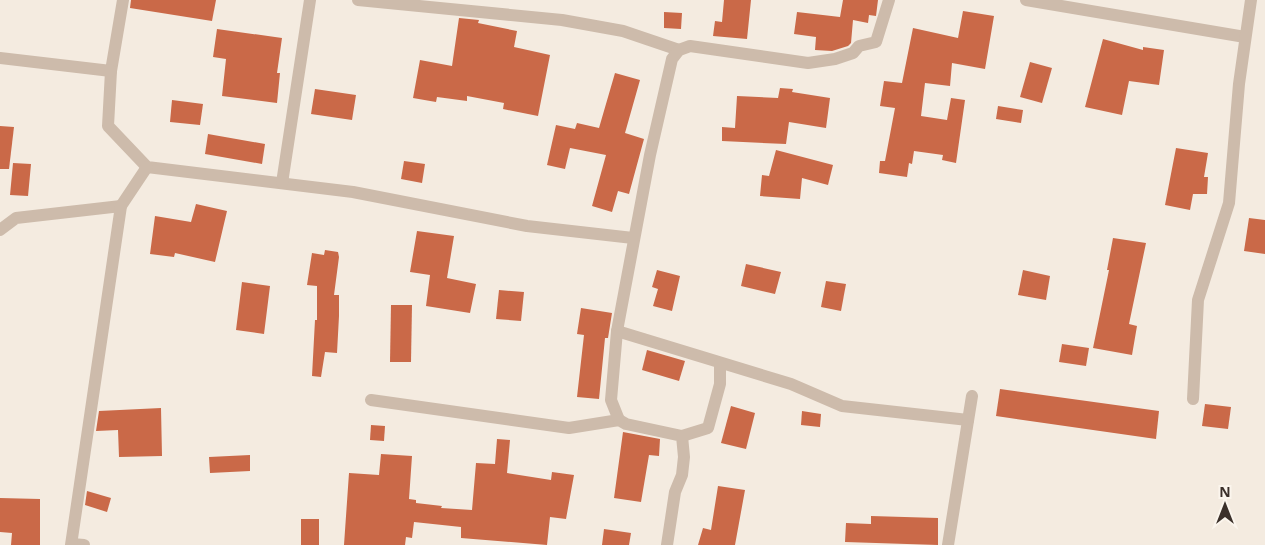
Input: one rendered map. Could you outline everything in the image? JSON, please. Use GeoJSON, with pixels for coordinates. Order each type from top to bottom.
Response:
{"type":"FeatureCollection","features":[{"type":"Feature","properties":{"kind":"street"},"geometry":{"type":"LineString","coordinates":[[123,0],[111,71],[108,126],[147,167],[353,192],[527,226],[633,238]]}},
{"type":"Feature","properties":{"kind":"street"},"geometry":{"type":"LineString","coordinates":[[282,184],[310,0]]}},
{"type":"Feature","properties":{"kind":"street"},"geometry":{"type":"LineString","coordinates":[[358,0],[562,20],[624,31],[679,50]]}},
{"type":"Feature","properties":{"kind":"street"},"geometry":{"type":"LineString","coordinates":[[618,420],[611,400],[617,330],[633,238],[672,59],[679,50],[690,46],[808,63],[835,59],[853,53],[858,46],[876,42],[889,0]]}},
{"type":"Feature","properties":{"kind":"street"},"geometry":{"type":"LineString","coordinates":[[1026,0],[1091,6],[1245,37]]}},
{"type":"Feature","properties":{"kind":"street"},"geometry":{"type":"LineString","coordinates":[[1193,399],[1198,300],[1229,203],[1245,37],[1251,0]]}},
{"type":"Feature","properties":{"kind":"street"},"geometry":{"type":"LineString","coordinates":[[0,58],[111,71]]}},
{"type":"Feature","properties":{"kind":"street"},"geometry":{"type":"LineString","coordinates":[[76,545],[121,206],[147,167]]}},
{"type":"Feature","properties":{"kind":"street"},"geometry":{"type":"LineString","coordinates":[[0,230],[16,218],[121,206]]}},
{"type":"Feature","properties":{"kind":"street"},"geometry":{"type":"LineString","coordinates":[[617,330],[791,384],[842,406],[968,420]]}},
{"type":"Feature","properties":{"kind":"street"},"geometry":{"type":"LineString","coordinates":[[371,400],[569,428],[618,420],[626,424],[682,436],[708,428],[720,384],[720,363]]}},
{"type":"Feature","properties":{"kind":"street"},"geometry":{"type":"LineString","coordinates":[[948,545],[972,396]]}},
{"type":"Feature","properties":{"kind":"street"},"geometry":{"type":"LineString","coordinates":[[667,545],[675,492],[682,475],[684,457],[682,436]]}},
{"type":"Feature","properties":{"kind":"building"},"geometry":{"type":"Polygon","coordinates":[[[131,0],[216,0],[212,21],[130,8],[131,0]]]}},
{"type":"Feature","properties":{"kind":"building"},"geometry":{"type":"Polygon","coordinates":[[[724,0],[751,0],[747,39],[713,36],[715,21],[722,22],[724,0]]]}},
{"type":"Feature","properties":{"kind":"building"},"geometry":{"type":"Polygon","coordinates":[[[843,0],[878,0],[876,16],[869,15],[868,23],[853,20],[851,43],[848,46],[832,51],[815,50],[816,37],[794,34],[797,12],[840,17],[843,0]]]}},
{"type":"Feature","properties":{"kind":"building"},"geometry":{"type":"Polygon","coordinates":[[[963,11],[994,16],[985,69],[952,63],[950,86],[925,83],[921,116],[947,120],[951,98],[965,100],[956,163],[942,160],[943,155],[914,151],[912,164],[909,163],[907,177],[879,173],[880,161],[885,161],[895,108],[880,106],[884,81],[902,83],[913,28],[958,38],[963,11]]]}},
{"type":"Feature","properties":{"kind":"building"},"geometry":{"type":"Polygon","coordinates":[[[664,12],[682,13],[681,29],[664,28],[664,12]]]}},
{"type":"Feature","properties":{"kind":"building"},"geometry":{"type":"Polygon","coordinates":[[[459,18],[479,20],[478,23],[517,31],[514,47],[550,55],[538,116],[503,109],[504,103],[467,96],[467,101],[437,97],[436,102],[413,98],[420,60],[452,66],[459,18]]]}},
{"type":"Feature","properties":{"kind":"building"},"geometry":{"type":"Polygon","coordinates":[[[217,29],[282,38],[277,73],[280,73],[277,103],[222,96],[226,59],[213,57],[217,29]]]}},
{"type":"Feature","properties":{"kind":"building"},"geometry":{"type":"Polygon","coordinates":[[[1103,39],[1143,50],[1143,47],[1164,50],[1159,85],[1129,81],[1122,115],[1085,107],[1103,39]]]}},
{"type":"Feature","properties":{"kind":"building"},"geometry":{"type":"Polygon","coordinates":[[[1030,62],[1052,68],[1042,103],[1020,97],[1030,62]]]}},
{"type":"Feature","properties":{"kind":"building"},"geometry":{"type":"Polygon","coordinates":[[[615,73],[640,80],[625,133],[644,139],[629,194],[618,191],[612,212],[592,206],[606,155],[570,148],[565,169],[547,165],[556,125],[575,129],[577,123],[599,128],[615,73]]]}},
{"type":"Feature","properties":{"kind":"building"},"geometry":{"type":"Polygon","coordinates":[[[780,88],[793,89],[792,92],[830,98],[826,128],[789,122],[786,144],[722,141],[722,127],[735,128],[737,96],[778,98],[780,88]]]}},
{"type":"Feature","properties":{"kind":"building"},"geometry":{"type":"Polygon","coordinates":[[[315,89],[356,95],[352,120],[311,114],[315,89]]]}},
{"type":"Feature","properties":{"kind":"building"},"geometry":{"type":"Polygon","coordinates":[[[172,100],[203,104],[200,125],[170,122],[172,100]]]}},
{"type":"Feature","properties":{"kind":"building"},"geometry":{"type":"Polygon","coordinates":[[[998,106],[1023,110],[1021,123],[996,119],[998,106]]]}},
{"type":"Feature","properties":{"kind":"building"},"geometry":{"type":"Polygon","coordinates":[[[0,126],[14,127],[9,169],[0,169],[0,126]]]}},
{"type":"Feature","properties":{"kind":"building"},"geometry":{"type":"Polygon","coordinates":[[[208,134],[265,144],[262,164],[205,154],[208,134]]]}},
{"type":"Feature","properties":{"kind":"building"},"geometry":{"type":"Polygon","coordinates":[[[1176,148],[1208,153],[1204,177],[1208,177],[1207,194],[1193,194],[1190,210],[1165,205],[1176,148]]]}},
{"type":"Feature","properties":{"kind":"building"},"geometry":{"type":"Polygon","coordinates":[[[776,150],[833,165],[828,185],[802,178],[800,199],[760,196],[762,175],[769,176],[776,150]]]}},
{"type":"Feature","properties":{"kind":"building"},"geometry":{"type":"Polygon","coordinates":[[[404,161],[425,164],[422,183],[401,179],[404,161]]]}},
{"type":"Feature","properties":{"kind":"building"},"geometry":{"type":"Polygon","coordinates":[[[13,163],[31,164],[28,196],[10,195],[13,163]]]}},
{"type":"Feature","properties":{"kind":"building"},"geometry":{"type":"Polygon","coordinates":[[[196,204],[227,211],[215,262],[175,253],[174,257],[150,254],[155,216],[191,222],[196,204]]]}},
{"type":"Feature","properties":{"kind":"building"},"geometry":{"type":"Polygon","coordinates":[[[1249,218],[1265,220],[1265,254],[1244,251],[1249,218]]]}},
{"type":"Feature","properties":{"kind":"building"},"geometry":{"type":"Polygon","coordinates":[[[417,231],[454,236],[447,278],[476,284],[470,313],[426,306],[430,275],[410,272],[417,231]]]}},
{"type":"Feature","properties":{"kind":"building"},"geometry":{"type":"Polygon","coordinates":[[[1113,238],[1146,243],[1129,324],[1137,326],[1132,355],[1093,348],[1109,270],[1107,270],[1113,238]]]}},
{"type":"Feature","properties":{"kind":"building"},"geometry":{"type":"Polygon","coordinates":[[[325,250],[338,252],[334,295],[339,295],[339,316],[337,353],[325,352],[321,377],[312,376],[315,320],[317,320],[317,286],[307,285],[312,253],[324,255],[325,250]]]}},
{"type":"Feature","properties":{"kind":"building"},"geometry":{"type":"Polygon","coordinates":[[[746,264],[781,272],[775,294],[741,286],[746,264]]]}},
{"type":"Feature","properties":{"kind":"building"},"geometry":{"type":"Polygon","coordinates":[[[657,270],[680,276],[672,311],[653,306],[658,289],[652,287],[657,270]]]}},
{"type":"Feature","properties":{"kind":"building"},"geometry":{"type":"Polygon","coordinates":[[[1023,270],[1050,276],[1046,300],[1018,295],[1023,270]]]}},
{"type":"Feature","properties":{"kind":"building"},"geometry":{"type":"Polygon","coordinates":[[[826,281],[846,284],[841,311],[821,307],[826,281]]]}},
{"type":"Feature","properties":{"kind":"building"},"geometry":{"type":"Polygon","coordinates":[[[242,282],[270,286],[264,334],[236,330],[242,282]]]}},
{"type":"Feature","properties":{"kind":"building"},"geometry":{"type":"Polygon","coordinates":[[[499,290],[524,292],[521,321],[496,319],[499,290]]]}},
{"type":"Feature","properties":{"kind":"building"},"geometry":{"type":"Polygon","coordinates":[[[391,305],[412,305],[411,362],[390,362],[391,305]]]}},
{"type":"Feature","properties":{"kind":"building"},"geometry":{"type":"Polygon","coordinates":[[[581,308],[612,313],[608,338],[605,338],[599,399],[577,397],[584,335],[577,334],[581,308]]]}},
{"type":"Feature","properties":{"kind":"building"},"geometry":{"type":"Polygon","coordinates":[[[1062,344],[1089,348],[1086,366],[1059,362],[1062,344]]]}},
{"type":"Feature","properties":{"kind":"building"},"geometry":{"type":"Polygon","coordinates":[[[647,350],[685,361],[679,381],[642,370],[647,350]]]}},
{"type":"Feature","properties":{"kind":"building"},"geometry":{"type":"Polygon","coordinates":[[[1000,389],[1159,411],[1156,439],[996,416],[1000,389]]]}},
{"type":"Feature","properties":{"kind":"building"},"geometry":{"type":"Polygon","coordinates":[[[1205,404],[1231,407],[1228,429],[1202,426],[1205,404]]]}},
{"type":"Feature","properties":{"kind":"building"},"geometry":{"type":"Polygon","coordinates":[[[731,406],[755,413],[746,449],[721,443],[731,406]]]}},
{"type":"Feature","properties":{"kind":"building"},"geometry":{"type":"Polygon","coordinates":[[[161,408],[162,456],[119,457],[118,430],[96,431],[99,411],[161,408]]]}},
{"type":"Feature","properties":{"kind":"building"},"geometry":{"type":"Polygon","coordinates":[[[802,411],[821,414],[820,427],[801,425],[802,411]]]}},
{"type":"Feature","properties":{"kind":"building"},"geometry":{"type":"Polygon","coordinates":[[[371,425],[385,426],[384,441],[370,440],[371,425]]]}},
{"type":"Feature","properties":{"kind":"building"},"geometry":{"type":"Polygon","coordinates":[[[623,432],[660,439],[659,456],[649,455],[641,502],[614,498],[623,432]]]}},
{"type":"Feature","properties":{"kind":"building"},"geometry":{"type":"Polygon","coordinates":[[[497,439],[510,440],[507,473],[551,480],[552,472],[574,475],[566,519],[550,517],[547,545],[461,538],[461,527],[414,522],[412,538],[406,537],[405,545],[344,545],[349,473],[379,475],[381,454],[412,456],[409,499],[416,500],[416,503],[442,506],[441,508],[472,510],[476,463],[495,464],[497,439]]]}},
{"type":"Feature","properties":{"kind":"building"},"geometry":{"type":"Polygon","coordinates":[[[250,455],[250,471],[210,473],[209,457],[250,455]]]}},
{"type":"Feature","properties":{"kind":"building"},"geometry":{"type":"Polygon","coordinates":[[[718,486],[745,490],[735,545],[698,545],[703,528],[711,530],[718,486]]]}},
{"type":"Feature","properties":{"kind":"building"},"geometry":{"type":"Polygon","coordinates":[[[87,491],[111,498],[107,512],[85,505],[87,491]]]}},
{"type":"Feature","properties":{"kind":"building"},"geometry":{"type":"Polygon","coordinates":[[[0,498],[40,499],[40,545],[11,545],[12,533],[0,532],[0,498]]]}},
{"type":"Feature","properties":{"kind":"building"},"geometry":{"type":"Polygon","coordinates":[[[871,516],[938,518],[938,545],[845,542],[846,523],[871,524],[871,516]]]}},
{"type":"Feature","properties":{"kind":"building"},"geometry":{"type":"Polygon","coordinates":[[[301,519],[319,519],[319,545],[301,545],[301,519]]]}},
{"type":"Feature","properties":{"kind":"building"},"geometry":{"type":"Polygon","coordinates":[[[604,529],[631,533],[629,545],[602,545],[604,529]]]}}]}
